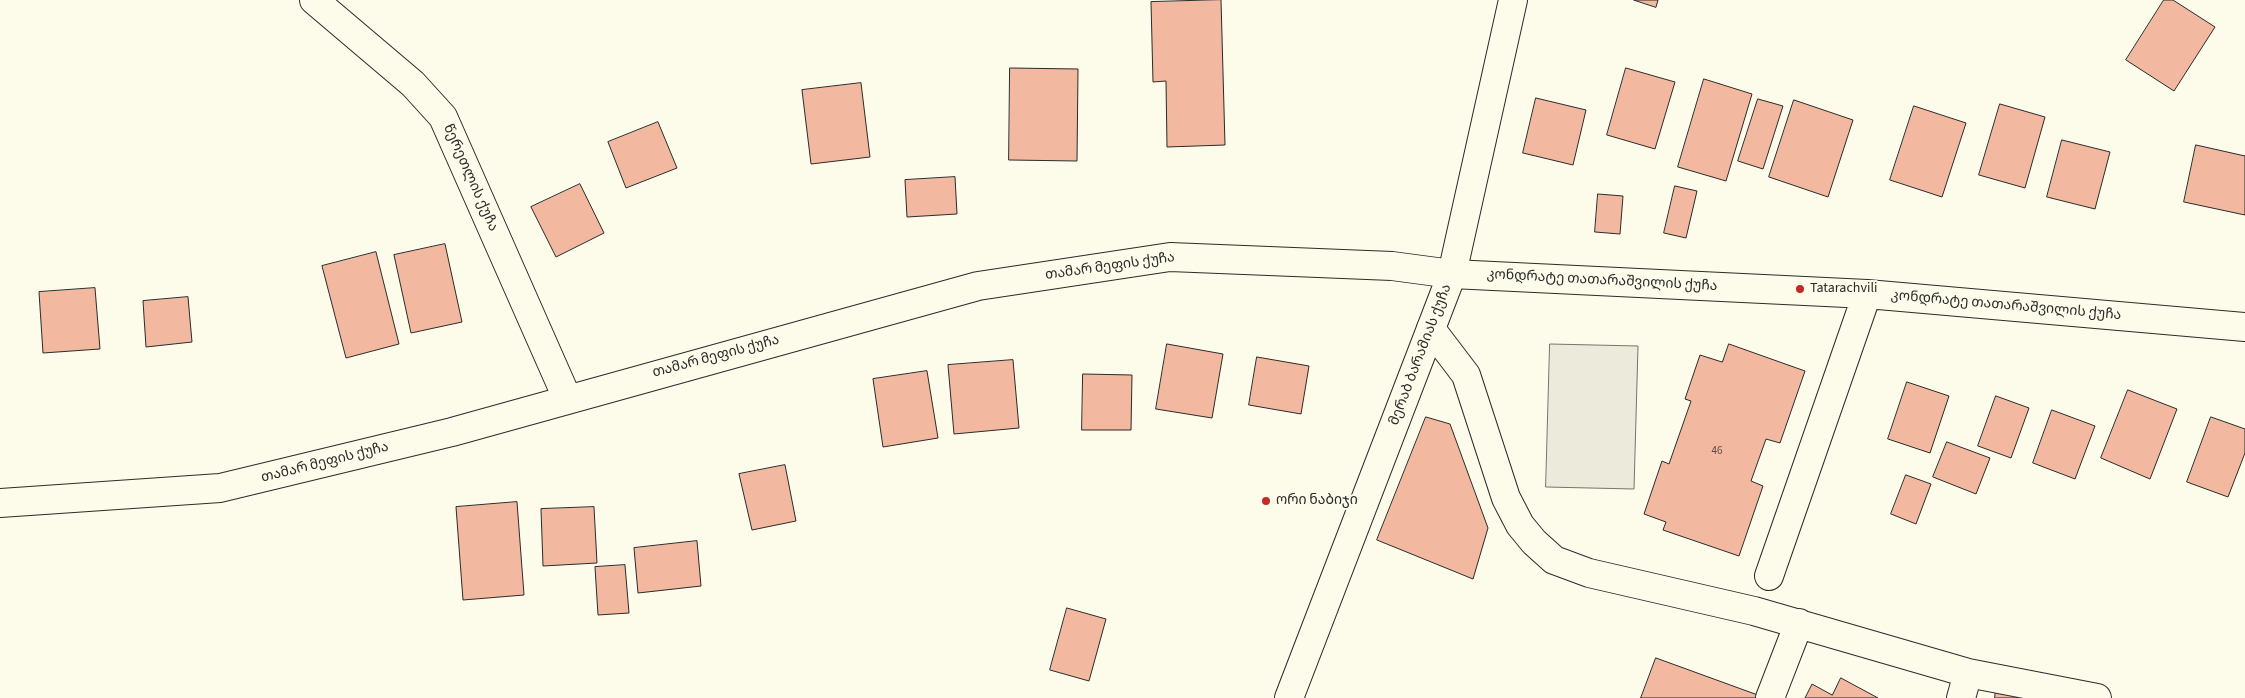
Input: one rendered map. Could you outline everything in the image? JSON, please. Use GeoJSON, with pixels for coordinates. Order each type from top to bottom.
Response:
{"type":"FeatureCollection","features":[{"type":"Feature","properties":{"kind":"street","name":"წერეთლის ქუჩა"},"geometry":{"type":"LineString","coordinates":[[314,0],[413,84],[443,117],[567,398]]}},
{"type":"Feature","properties":{"kind":"street","name":"მერაბ ბარამიას ქუჩა"},"geometry":{"type":"LineString","coordinates":[[1289,698],[1431,329],[1513,0]]}},
{"type":"Feature","properties":{"kind":"street","name":"თამარ მეფის ქუჩა"},"geometry":{"type":"LineString","coordinates":[[0,503],[220,488],[452,432],[567,398],[978,286],[1170,257],[1392,266],[1444,272]]}},
{"type":"Feature","properties":{"kind":"street","name":"კონდრატე თათარაშვილის ქუჩა"},"geometry":{"type":"LineString","coordinates":[[1444,272],[1867,294],[2245,327]]}},
{"type":"Feature","properties":{"kind":"street"},"geometry":{"type":"LineString","coordinates":[[1769,576],[1867,294]]}},
{"type":"Feature","properties":{"kind":"street"},"geometry":{"type":"LineString","coordinates":[[1431,329],[1466,375],[1506,498],[1520,525],[1534,542],[1554,560],[1589,573],[1798,623],[1965,686],[2097,698]]}},
{"type":"Feature","properties":{"kind":"street"},"geometry":{"type":"LineString","coordinates":[[1770,698],[1798,623]]}},
{"type":"Feature","properties":{"kind":"shaded area"},"geometry":{"type":"Polygon","coordinates":[[[1550,344],[1638,346],[1634,489],[1546,487],[1550,344]]]}},
{"type":"Feature","properties":{"kind":"building"},"geometry":{"type":"Polygon","coordinates":[[[1221,0],[1225,145],[1167,147],[1166,81],[1153,82],[1151,2],[1221,0]]]}},
{"type":"Feature","properties":{"kind":"building"},"geometry":{"type":"Polygon","coordinates":[[[1634,0],[1658,0],[1656,7],[1634,0]]]}},
{"type":"Feature","properties":{"kind":"building"},"geometry":{"type":"Polygon","coordinates":[[[2164,0],[2173,0],[2215,27],[2174,91],[2126,60],[2164,0]]]}},
{"type":"Feature","properties":{"kind":"building"},"geometry":{"type":"Polygon","coordinates":[[[1010,68],[1078,69],[1077,161],[1009,160],[1010,68]]]}},
{"type":"Feature","properties":{"kind":"building"},"geometry":{"type":"Polygon","coordinates":[[[1626,68],[1675,82],[1655,149],[1607,135],[1626,68]]]}},
{"type":"Feature","properties":{"kind":"building"},"geometry":{"type":"Polygon","coordinates":[[[1704,79],[1752,94],[1726,181],[1678,167],[1704,79]]]}},
{"type":"Feature","properties":{"kind":"building"},"geometry":{"type":"Polygon","coordinates":[[[861,83],[870,157],[811,164],[802,90],[861,83]]]}},
{"type":"Feature","properties":{"kind":"building"},"geometry":{"type":"Polygon","coordinates":[[[1536,98],[1586,110],[1573,165],[1523,153],[1536,98]]]}},
{"type":"Feature","properties":{"kind":"building"},"geometry":{"type":"Polygon","coordinates":[[[1758,99],[1783,106],[1763,169],[1738,161],[1758,99]]]}},
{"type":"Feature","properties":{"kind":"building"},"geometry":{"type":"Polygon","coordinates":[[[1794,100],[1853,120],[1828,197],[1769,177],[1794,100]]]}},
{"type":"Feature","properties":{"kind":"building"},"geometry":{"type":"Polygon","coordinates":[[[2000,104],[2045,117],[2025,188],[1979,175],[2000,104]]]}},
{"type":"Feature","properties":{"kind":"building"},"geometry":{"type":"Polygon","coordinates":[[[1914,106],[1966,123],[1942,197],[1890,180],[1914,106]]]}},
{"type":"Feature","properties":{"kind":"building"},"geometry":{"type":"Polygon","coordinates":[[[658,122],[677,168],[626,188],[608,142],[658,122]]]}},
{"type":"Feature","properties":{"kind":"building"},"geometry":{"type":"Polygon","coordinates":[[[2062,140],[2110,152],[2095,209],[2047,197],[2062,140]]]}},
{"type":"Feature","properties":{"kind":"building"},"geometry":{"type":"Polygon","coordinates":[[[2196,145],[2245,156],[2245,215],[2184,202],[2196,145]]]}},
{"type":"Feature","properties":{"kind":"building"},"geometry":{"type":"Polygon","coordinates":[[[955,177],[957,214],[907,217],[905,180],[955,177]]]}},
{"type":"Feature","properties":{"kind":"building"},"geometry":{"type":"Polygon","coordinates":[[[580,184],[604,233],[556,257],[531,207],[580,184]]]}},
{"type":"Feature","properties":{"kind":"building"},"geometry":{"type":"Polygon","coordinates":[[[1675,186],[1697,191],[1686,238],[1664,233],[1675,186]]]}},
{"type":"Feature","properties":{"kind":"building"},"geometry":{"type":"Polygon","coordinates":[[[1598,194],[1623,196],[1620,234],[1595,232],[1598,194]]]}},
{"type":"Feature","properties":{"kind":"building"},"geometry":{"type":"Polygon","coordinates":[[[445,244],[462,322],[411,333],[394,255],[445,244]]]}},
{"type":"Feature","properties":{"kind":"building"},"geometry":{"type":"Polygon","coordinates":[[[376,252],[399,344],[346,358],[322,266],[376,252]]]}},
{"type":"Feature","properties":{"kind":"building"},"geometry":{"type":"Polygon","coordinates":[[[95,288],[100,349],[43,353],[39,292],[95,288]]]}},
{"type":"Feature","properties":{"kind":"building"},"geometry":{"type":"Polygon","coordinates":[[[188,297],[192,342],[146,347],[143,301],[188,297]]]}},
{"type":"Feature","properties":{"kind":"building"},"geometry":{"type":"Polygon","coordinates":[[[1167,344],[1223,354],[1212,418],[1156,409],[1167,344]]]}},
{"type":"Feature","properties":{"kind":"building"},"geometry":{"type":"Polygon","coordinates":[[[1729,344],[1805,371],[1780,443],[1766,439],[1751,481],[1763,486],[1739,556],[1663,530],[1666,522],[1644,514],[1662,461],[1669,464],[1691,401],[1685,399],[1700,355],[1722,362],[1729,344]]]}},
{"type":"Feature","properties":{"kind":"building"},"geometry":{"type":"Polygon","coordinates":[[[1257,357],[1309,366],[1301,414],[1249,405],[1257,357]]]}},
{"type":"Feature","properties":{"kind":"building"},"geometry":{"type":"Polygon","coordinates":[[[1013,360],[1019,428],[954,434],[948,365],[1013,360]]]}},
{"type":"Feature","properties":{"kind":"building"},"geometry":{"type":"Polygon","coordinates":[[[927,371],[938,438],[883,447],[873,379],[927,371]]]}},
{"type":"Feature","properties":{"kind":"building"},"geometry":{"type":"Polygon","coordinates":[[[1083,374],[1132,375],[1131,430],[1082,430],[1083,374]]]}},
{"type":"Feature","properties":{"kind":"building"},"geometry":{"type":"Polygon","coordinates":[[[1907,382],[1949,396],[1930,453],[1888,439],[1907,382]]]}},
{"type":"Feature","properties":{"kind":"building"},"geometry":{"type":"Polygon","coordinates":[[[2128,390],[2177,409],[2150,479],[2101,458],[2128,390]]]}},
{"type":"Feature","properties":{"kind":"building"},"geometry":{"type":"Polygon","coordinates":[[[1996,396],[2029,408],[2011,458],[1978,446],[1996,396]]]}},
{"type":"Feature","properties":{"kind":"building"},"geometry":{"type":"Polygon","coordinates":[[[2052,410],[2095,426],[2075,479],[2033,463],[2052,410]]]}},
{"type":"Feature","properties":{"kind":"building"},"geometry":{"type":"Polygon","coordinates":[[[1426,417],[1450,424],[1488,528],[1473,579],[1377,540],[1426,417]]]}},
{"type":"Feature","properties":{"kind":"building"},"geometry":{"type":"Polygon","coordinates":[[[2211,417],[2245,429],[2245,453],[2228,497],[2187,482],[2211,417]]]}},
{"type":"Feature","properties":{"kind":"building"},"geometry":{"type":"Polygon","coordinates":[[[1947,442],[1990,458],[1976,494],[1933,477],[1947,442]]]}},
{"type":"Feature","properties":{"kind":"building"},"geometry":{"type":"Polygon","coordinates":[[[785,465],[796,521],[752,530],[739,474],[785,465]]]}},
{"type":"Feature","properties":{"kind":"building"},"geometry":{"type":"Polygon","coordinates":[[[1906,475],[1931,484],[1916,524],[1891,514],[1906,475]]]}},
{"type":"Feature","properties":{"kind":"building"},"geometry":{"type":"Polygon","coordinates":[[[517,502],[524,595],[463,600],[456,507],[517,502]]]}},
{"type":"Feature","properties":{"kind":"building"},"geometry":{"type":"Polygon","coordinates":[[[594,507],[597,563],[543,566],[541,509],[594,507]]]}},
{"type":"Feature","properties":{"kind":"building"},"geometry":{"type":"Polygon","coordinates":[[[697,541],[701,586],[638,593],[634,548],[697,541]]]}},
{"type":"Feature","properties":{"kind":"building"},"geometry":{"type":"Polygon","coordinates":[[[625,565],[629,613],[598,615],[595,567],[625,565]]]}},
{"type":"Feature","properties":{"kind":"building"},"geometry":{"type":"Polygon","coordinates":[[[1067,608],[1106,619],[1089,681],[1050,670],[1067,608]]]}},
{"type":"Feature","properties":{"kind":"building"},"geometry":{"type":"Polygon","coordinates":[[[1656,658],[1766,698],[1641,698],[1656,658]]]}},
{"type":"Feature","properties":{"kind":"building"},"geometry":{"type":"Polygon","coordinates":[[[1841,678],[1878,698],[1805,698],[1812,684],[1832,695],[1841,678]]]}},
{"type":"Feature","properties":{"kind":"building"},"geometry":{"type":"Polygon","coordinates":[[[1996,688],[2076,698],[1995,698],[1996,688]]]}},
{"type":"Feature","properties":{"kind":"place","name":"Tatarachvili"},"geometry":{"type":"Point","coordinates":[1800,289]}},
{"type":"Feature","properties":{"kind":"place","name":"ორი ნაბიჯი"},"geometry":{"type":"Point","coordinates":[1266,501]}}]}
